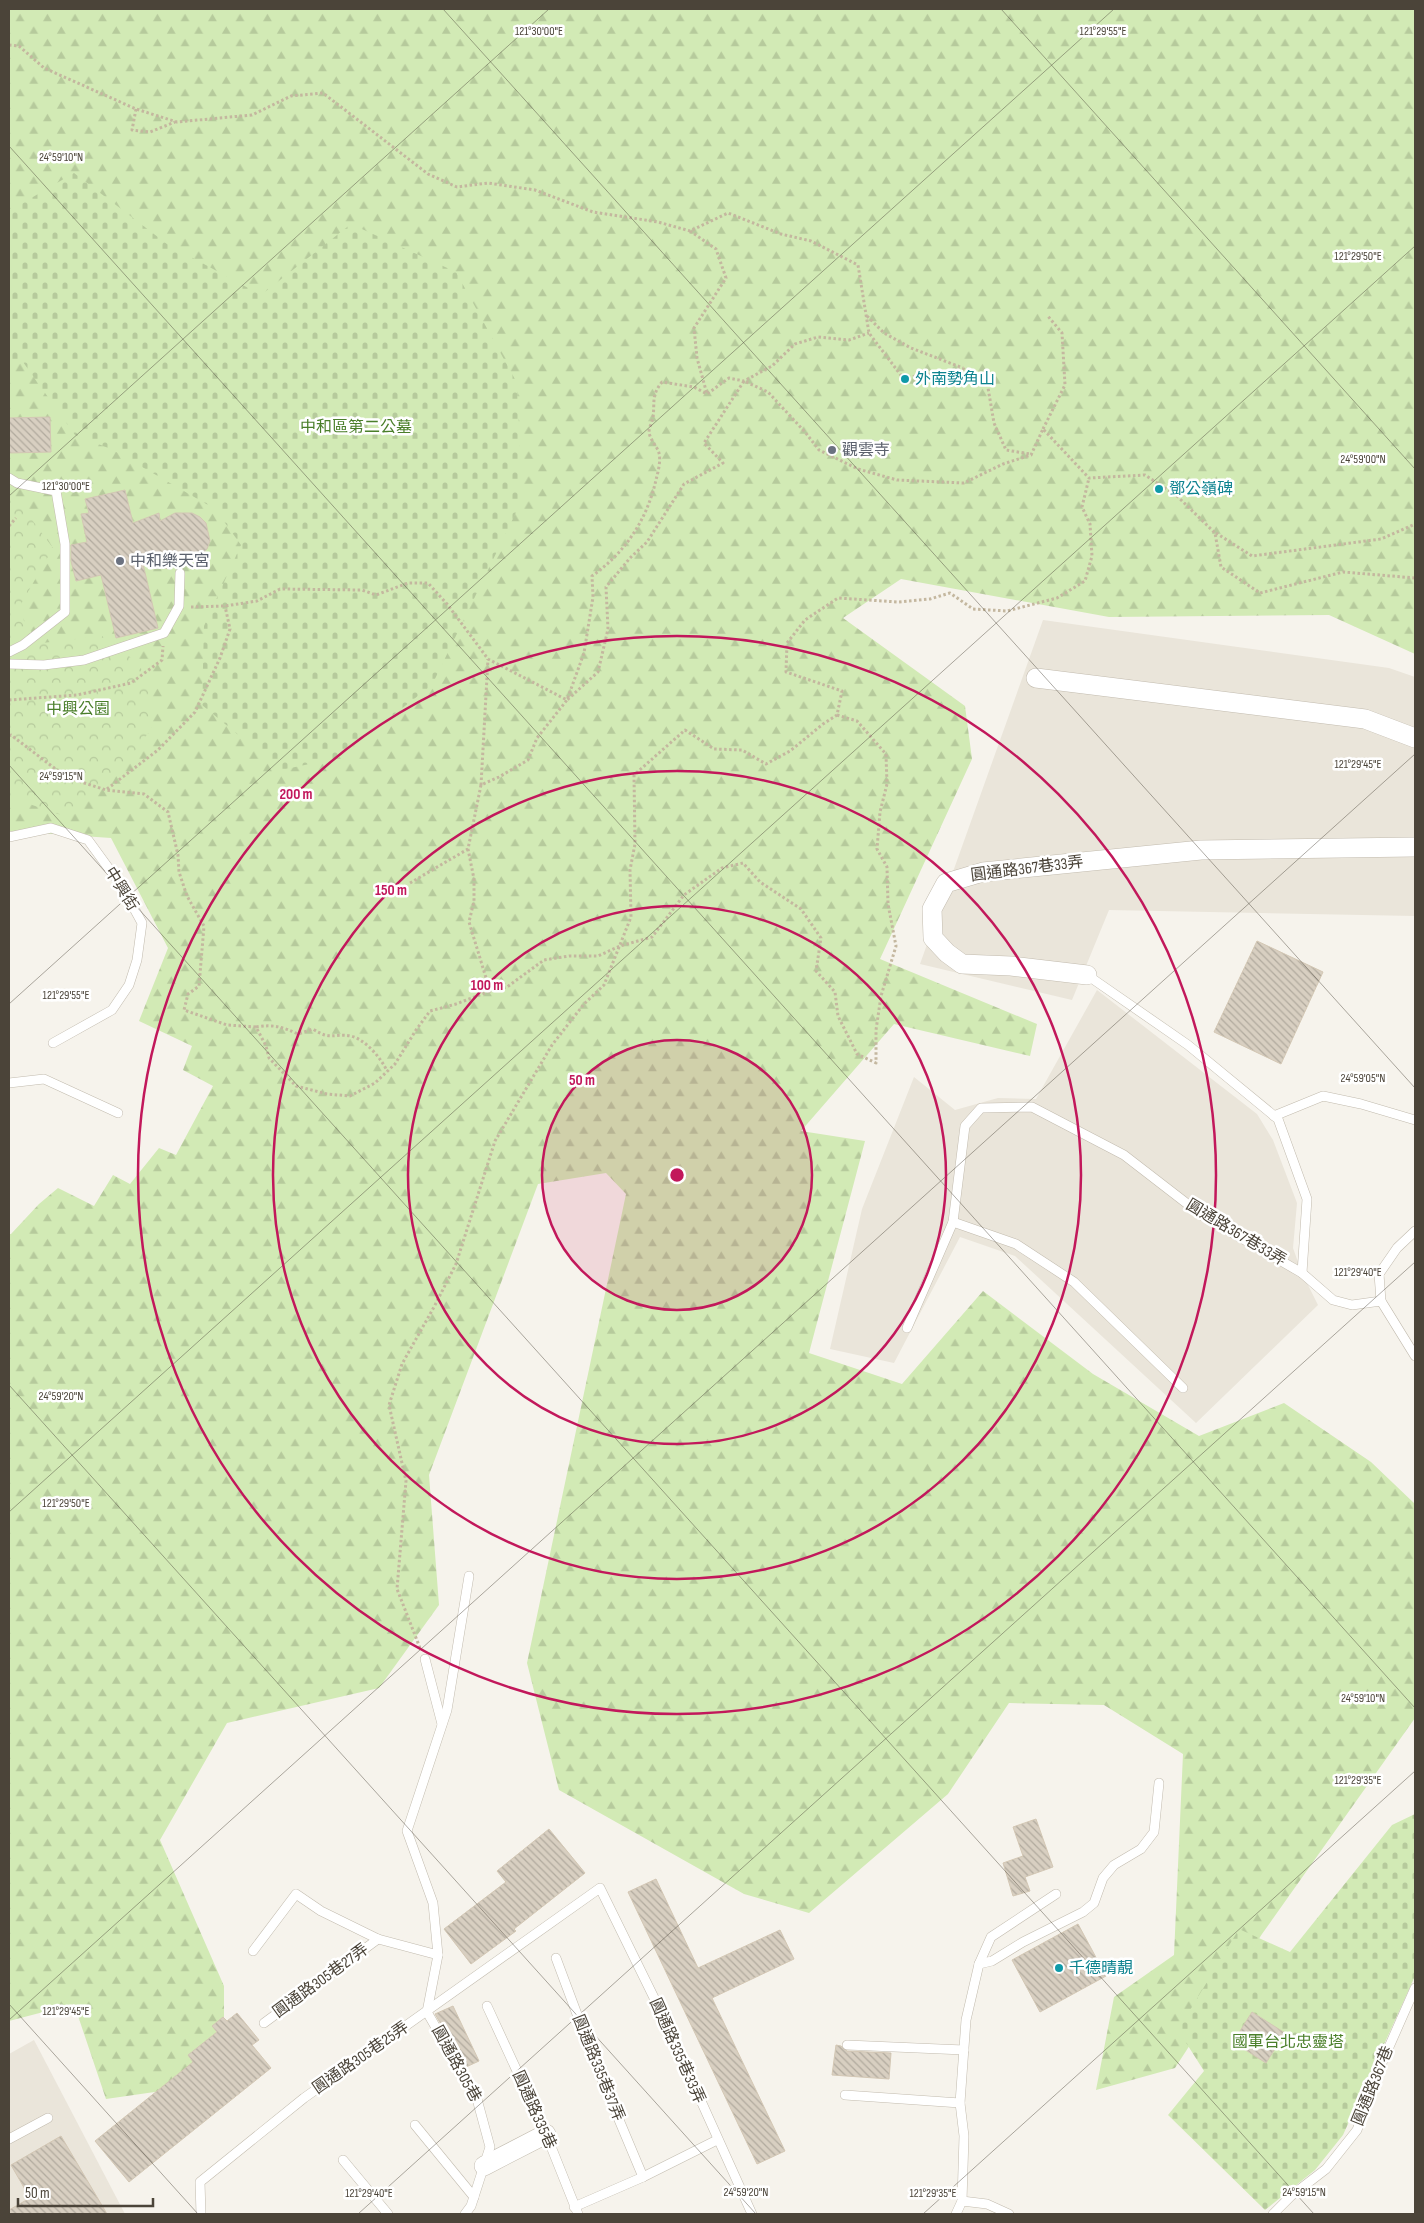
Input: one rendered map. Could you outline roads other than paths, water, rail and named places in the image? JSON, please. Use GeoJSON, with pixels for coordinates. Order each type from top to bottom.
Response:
{"type":"FeatureCollection","features":[{"type":"Feature","properties":{"kind":"street"},"geometry":{"type":"LineString","coordinates":[[1036,678],[1365,719],[1415,738]]}},
{"type":"Feature","properties":{"kind":"street","name":"圓通路367巷33弄"},"geometry":{"type":"LineString","coordinates":[[1087,975],[1011,966],[962,964],[947,953],[933,938],[932,909],[946,883],[983,872],[1201,850],[1415,847]]}},
{"type":"Feature","properties":{"kind":"street"},"geometry":{"type":"LineString","coordinates":[[484,2166],[546,2134]]}},
{"type":"Feature","properties":{"kind":"lane"},"geometry":{"type":"LineString","coordinates":[[9,478],[17,483],[56,492],[66,568],[65,612],[23,645],[9,652]]}},
{"type":"Feature","properties":{"kind":"lane"},"geometry":{"type":"LineString","coordinates":[[9,664],[44,665],[84,660],[164,633],[179,606],[180,573]]}},
{"type":"Feature","properties":{"kind":"lane","name":"中興街"},"geometry":{"type":"LineString","coordinates":[[9,837],[50,828],[88,840],[123,888],[142,923],[137,960],[129,985],[112,1010],[53,1043]]}},
{"type":"Feature","properties":{"kind":"lane","name":"圓通路367巷33弄"},"geometry":{"type":"LineString","coordinates":[[1087,975],[1188,1045],[1278,1119],[1308,1199],[1302,1272]]}},
{"type":"Feature","properties":{"kind":"lane"},"geometry":{"type":"LineString","coordinates":[[9,1082],[44,1079],[118,1113]]}},
{"type":"Feature","properties":{"kind":"lane"},"geometry":{"type":"LineString","coordinates":[[1274,1116],[1323,1096],[1361,1104],[1415,1120]]}},
{"type":"Feature","properties":{"kind":"lane","name":"圓通路367巷33弄"},"geometry":{"type":"LineString","coordinates":[[907,1328],[952,1222],[965,1126],[981,1108],[1032,1107],[1124,1156],[1203,1216],[1302,1272],[1333,1300],[1352,1305],[1381,1301]]}},
{"type":"Feature","properties":{"kind":"lane"},"geometry":{"type":"LineString","coordinates":[[952,1222],[1016,1244],[1074,1282],[1183,1388]]}},
{"type":"Feature","properties":{"kind":"lane"},"geometry":{"type":"LineString","coordinates":[[1415,1231],[1397,1248],[1380,1274],[1381,1301],[1415,1356]]}},
{"type":"Feature","properties":{"kind":"lane","name":"圓通路305巷"},"geometry":{"type":"LineString","coordinates":[[465,2214],[471,2206],[490,2147],[477,2098],[427,2012],[438,1955],[433,1903],[407,1831],[447,1710],[470,1576]]}},
{"type":"Feature","properties":{"kind":"lane"},"geometry":{"type":"LineString","coordinates":[[425,1659],[442,1724]]}},
{"type":"Feature","properties":{"kind":"lane"},"geometry":{"type":"LineString","coordinates":[[979,1964],[992,1961],[1023,1942],[1083,1912],[1094,1904],[1103,1878],[1114,1865],[1141,1849],[1154,1832],[1159,1783]]}},
{"type":"Feature","properties":{"kind":"lane","name":"圓通路305巷25弄"},"geometry":{"type":"LineString","coordinates":[[201,2214],[200,2182],[304,2098],[600,1888]]}},
{"type":"Feature","properties":{"kind":"lane","name":"圓通路335巷33弄"},"geometry":{"type":"LineString","coordinates":[[600,1888],[660,2010],[752,2214]]}},
{"type":"Feature","properties":{"kind":"lane"},"geometry":{"type":"LineString","coordinates":[[253,1951],[296,1894],[321,1912],[378,1939],[438,1955]]}},
{"type":"Feature","properties":{"kind":"lane"},"geometry":{"type":"LineString","coordinates":[[956,2214],[962,2201],[964,2136],[960,2103],[966,2020],[979,1964],[991,1937],[1056,1894]]}},
{"type":"Feature","properties":{"kind":"lane","name":"圓通路305巷27弄"},"geometry":{"type":"LineString","coordinates":[[264,2024],[378,1939]]}},
{"type":"Feature","properties":{"kind":"lane","name":"圓通路335巷37弄"},"geometry":{"type":"LineString","coordinates":[[556,1958],[596,2065],[643,2177]]}},
{"type":"Feature","properties":{"kind":"lane","name":"圓通路367巷"},"geometry":{"type":"LineString","coordinates":[[1273,2214],[1291,2196],[1326,2169],[1357,2130],[1381,2065],[1415,1988]]}},
{"type":"Feature","properties":{"kind":"lane","name":"圓通路335巷"},"geometry":{"type":"LineString","coordinates":[[487,2006],[546,2134],[576,2210]]}},
{"type":"Feature","properties":{"kind":"lane"},"geometry":{"type":"LineString","coordinates":[[847,2045],[964,2050]]}},
{"type":"Feature","properties":{"kind":"lane"},"geometry":{"type":"LineString","coordinates":[[845,2095],[960,2103]]}},
{"type":"Feature","properties":{"kind":"lane"},"geometry":{"type":"LineString","coordinates":[[9,2140],[48,2118]]}},
{"type":"Feature","properties":{"kind":"lane"},"geometry":{"type":"LineString","coordinates":[[415,2125],[474,2197]]}},
{"type":"Feature","properties":{"kind":"lane"},"geometry":{"type":"LineString","coordinates":[[576,2210],[717,2140]]}},
{"type":"Feature","properties":{"kind":"lane"},"geometry":{"type":"LineString","coordinates":[[343,2160],[388,2214]]}},
{"type":"Feature","properties":{"kind":"lane"},"geometry":{"type":"LineString","coordinates":[[962,2201],[987,2204],[1009,2214]]}},
{"type":"Feature","properties":{"kind":"place","name":"外南勢角山"},"geometry":{"type":"Point","coordinates":[905,379]}},
{"type":"Feature","properties":{"kind":"place","name":"觀雲寺"},"geometry":{"type":"Point","coordinates":[832,450]}},
{"type":"Feature","properties":{"kind":"place","name":"鄧公嶺碑"},"geometry":{"type":"Point","coordinates":[1159,489]}},
{"type":"Feature","properties":{"kind":"place","name":"中和樂天宮"},"geometry":{"type":"Point","coordinates":[120,561]}},
{"type":"Feature","properties":{"kind":"place","name":"千德晴靚"},"geometry":{"type":"Point","coordinates":[1059,1968]}},
{"type":"Feature","properties":{"kind":"park label","name":"中和區第二公墓"},"geometry":{"type":"Point","coordinates":[356,427]}},
{"type":"Feature","properties":{"kind":"park label","name":"中興公園"},"geometry":{"type":"Point","coordinates":[78,709]}},
{"type":"Feature","properties":{"kind":"park label","name":"國軍台北忠靈塔"},"geometry":{"type":"Point","coordinates":[1288,2042]}}]}
